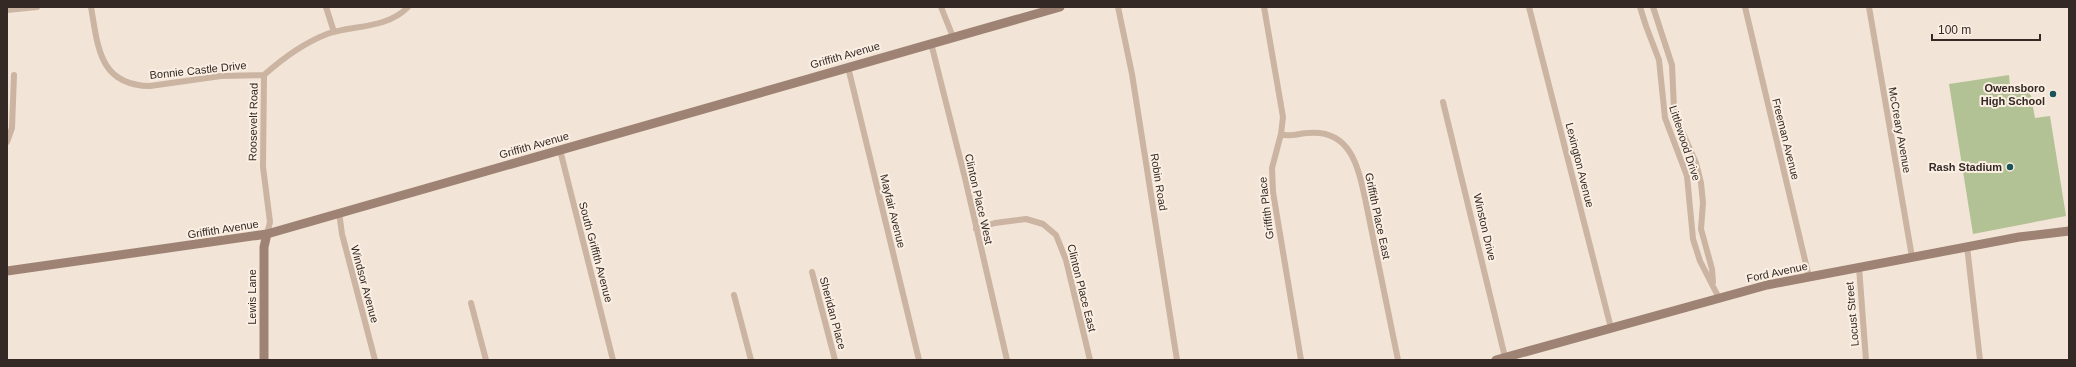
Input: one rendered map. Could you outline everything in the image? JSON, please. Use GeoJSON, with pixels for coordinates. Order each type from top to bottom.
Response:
{"type":"FeatureCollection","features":[{"type":"Feature","properties":{"kind":"street"},"geometry":{"type":"LineString","coordinates":[[7,10],[37,7]]}},
{"type":"Feature","properties":{"kind":"street","name":"Bonnie Castle Drive"},"geometry":{"type":"LineString","coordinates":[[92,7],[97,44],[102,60],[111,72],[131,84],[150,86],[221,76],[264,75]]}},
{"type":"Feature","properties":{"kind":"street"},"geometry":{"type":"LineString","coordinates":[[326,7],[334,32]]}},
{"type":"Feature","properties":{"kind":"street","name":"Roosevelt Road"},"geometry":{"type":"LineString","coordinates":[[267,234],[270,222],[263,167],[264,75],[303,46],[334,32],[379,23],[398,15],[408,7]]}},
{"type":"Feature","properties":{"kind":"street"},"geometry":{"type":"LineString","coordinates":[[941,7],[953,37]]}},
{"type":"Feature","properties":{"kind":"street","name":"Griffith Avenue"},"geometry":{"type":"LineString","coordinates":[[7,271],[267,234],[339,212],[1060,7]]}},
{"type":"Feature","properties":{"kind":"street","name":"Robin Road"},"geometry":{"type":"LineString","coordinates":[[1118,7],[1132,74],[1177,360]]}},
{"type":"Feature","properties":{"kind":"street","name":"Griffith Place"},"geometry":{"type":"LineString","coordinates":[[1264,7],[1283,117],[1281,134],[1272,168],[1272,192],[1301,360]]}},
{"type":"Feature","properties":{"kind":"street","name":"Lexington Avenue"},"geometry":{"type":"LineString","coordinates":[[1529,7],[1611,328]]}},
{"type":"Feature","properties":{"kind":"street","name":"Littlewood Drive"},"geometry":{"type":"LineString","coordinates":[[1640,7],[1659,60],[1665,118],[1680,152],[1687,176],[1693,239],[1700,261],[1719,298]]}},
{"type":"Feature","properties":{"kind":"street","name":"Littlewood Drive"},"geometry":{"type":"LineString","coordinates":[[1653,7],[1672,65],[1676,120],[1696,162],[1701,184],[1703,202],[1701,229],[1712,269],[1713,284]]}},
{"type":"Feature","properties":{"kind":"street","name":"Freeman Avenue"},"geometry":{"type":"LineString","coordinates":[[1745,7],[1809,277]]}},
{"type":"Feature","properties":{"kind":"street","name":"McCreary Avenue"},"geometry":{"type":"LineString","coordinates":[[1869,7],[1912,257]]}},
{"type":"Feature","properties":{"kind":"street","name":"Clinton Place West"},"geometry":{"type":"LineString","coordinates":[[930,43],[1007,360]]}},
{"type":"Feature","properties":{"kind":"street","name":"Mayfair Avenue"},"geometry":{"type":"LineString","coordinates":[[848,67],[919,360]]}},
{"type":"Feature","properties":{"kind":"street"},"geometry":{"type":"LineString","coordinates":[[7,142],[12,128],[14,75]]}},
{"type":"Feature","properties":{"kind":"street","name":"Winston Drive"},"geometry":{"type":"LineString","coordinates":[[1443,102],[1501,359]]}},
{"type":"Feature","properties":{"kind":"street","name":"Griffith Place East"},"geometry":{"type":"LineString","coordinates":[[1281,134],[1289,136],[1316,132],[1330,136],[1345,145],[1356,161],[1398,360]]}},
{"type":"Feature","properties":{"kind":"street","name":"South Griffith Avenue"},"geometry":{"type":"LineString","coordinates":[[560,150],[613,360]]}},
{"type":"Feature","properties":{"kind":"street","name":"Windsor Avenue"},"geometry":{"type":"LineString","coordinates":[[339,212],[342,234],[375,360]]}},
{"type":"Feature","properties":{"kind":"street","name":"Clinton Place East"},"geometry":{"type":"LineString","coordinates":[[976,228],[995,223],[1026,219],[1043,224],[1056,235],[1066,260],[1090,360]]}},
{"type":"Feature","properties":{"kind":"street","name":"Ford Avenue"},"geometry":{"type":"LineString","coordinates":[[1501,359],[1719,298],[1809,277],[2019,236],[2069,231]]}},
{"type":"Feature","properties":{"kind":"street","name":"Lewis Lane"},"geometry":{"type":"LineString","coordinates":[[264,360],[264,247],[267,234]]}},
{"type":"Feature","properties":{"kind":"street"},"geometry":{"type":"LineString","coordinates":[[1967,246],[1980,360]]}},
{"type":"Feature","properties":{"kind":"street","name":"Locust Street"},"geometry":{"type":"LineString","coordinates":[[1859,267],[1866,360]]}},
{"type":"Feature","properties":{"kind":"street","name":"Sheridan Place"},"geometry":{"type":"LineString","coordinates":[[812,272],[835,360]]}},
{"type":"Feature","properties":{"kind":"street"},"geometry":{"type":"LineString","coordinates":[[734,295],[751,360]]}},
{"type":"Feature","properties":{"kind":"street"},"geometry":{"type":"LineString","coordinates":[[471,303],[486,360]]}},
{"type":"Feature","properties":{"kind":"green space","name":"Rash Stadium"},"geometry":{"type":"Polygon","coordinates":[[[2009,75],[2010,87],[2025,86],[2031,96],[2035,118],[2050,116],[2066,216],[1973,234],[1949,84],[2009,75]]]}},
{"type":"Feature","properties":{"kind":"place","name":"Owensboro High School"},"geometry":{"type":"Point","coordinates":[2053,94]}},
{"type":"Feature","properties":{"kind":"place","name":"Rash Stadium"},"geometry":{"type":"Point","coordinates":[2010,167]}}]}
